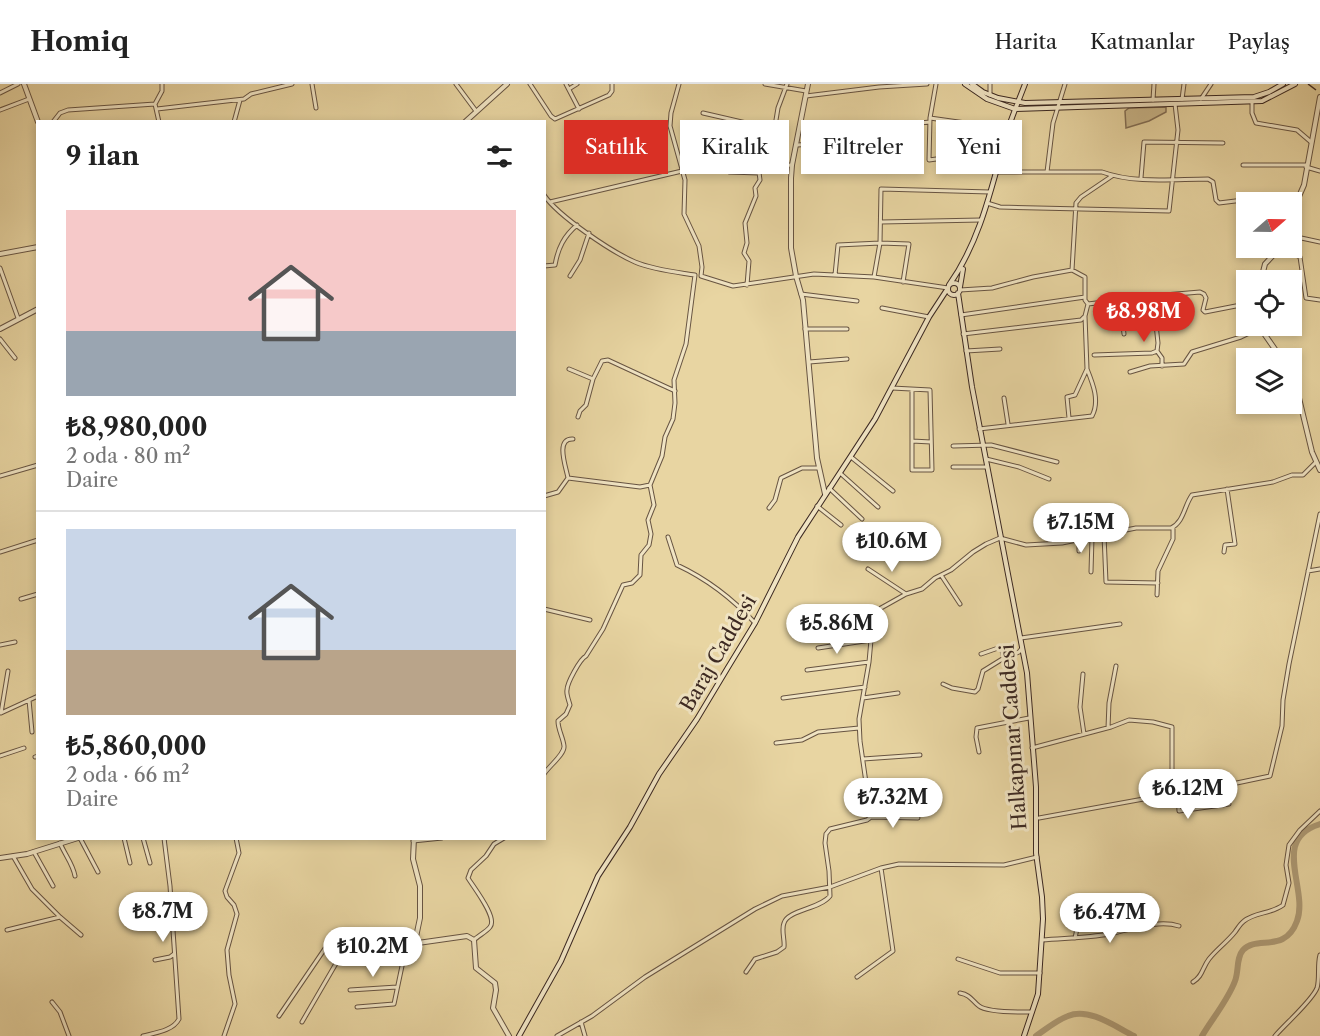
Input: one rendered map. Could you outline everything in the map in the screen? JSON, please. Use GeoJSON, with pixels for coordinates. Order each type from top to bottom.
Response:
{"type":"FeatureCollection","features":[{"type":"Feature","properties":{"kind":"main road"},"geometry":{"type":"LineString","coordinates":[[24,84],[37,120]]}},
{"type":"Feature","properties":{"kind":"main road"},"geometry":{"type":"LineString","coordinates":[[467,120],[507,84]]}},
{"type":"Feature","properties":{"kind":"main road"},"geometry":{"type":"LineString","coordinates":[[808,84],[792,165],[791,249],[801,294],[819,468],[825,494]]}},
{"type":"Feature","properties":{"kind":"main road"},"geometry":{"type":"LineString","coordinates":[[965,84],[987,99],[1015,109],[1153,100],[1254,97],[1283,84]]}},
{"type":"Feature","properties":{"kind":"main road"},"geometry":{"type":"LineString","coordinates":[[972,84],[998,98],[1025,103],[1060,105],[1252,102],[1262,101],[1295,84]]}},
{"type":"Feature","properties":{"kind":"main road"},"geometry":{"type":"LineString","coordinates":[[1011,120],[1025,84]]}},
{"type":"Feature","properties":{"kind":"main road"},"geometry":{"type":"LineString","coordinates":[[1301,192],[1320,97]]}},
{"type":"Feature","properties":{"kind":"main road"},"geometry":{"type":"LineString","coordinates":[[963,265],[982,220],[995,174]]}},
{"type":"Feature","properties":{"kind":"main road"},"geometry":{"type":"LineString","coordinates":[[0,254],[36,247]]}},
{"type":"Feature","properties":{"kind":"main road","name":"Baraj Caddesi"},"geometry":{"type":"LineString","coordinates":[[519,1036],[561,961],[598,876],[634,820],[659,774],[708,702],[754,623],[798,537],[851,457],[892,388],[929,317],[963,265]]}},
{"type":"Feature","properties":{"kind":"main road","name":"Halkapınar Caddesi"},"geometry":{"type":"LineString","coordinates":[[963,265],[959,290],[963,334],[986,467],[1023,647],[1036,787],[1037,857],[1043,903],[1042,940],[1038,994],[1024,1036]]}},
{"type":"Feature","properties":{"kind":"main road"},"geometry":{"type":"LineString","coordinates":[[954,283],[959,290],[950,294],[949,286],[954,283]]}},
{"type":"Feature","properties":{"kind":"main road"},"geometry":{"type":"LineString","coordinates":[[0,329],[36,310]]}},
{"type":"Feature","properties":{"kind":"main road"},"geometry":{"type":"LineString","coordinates":[[1302,411],[1320,470]]}},
{"type":"Feature","properties":{"kind":"main road"},"geometry":{"type":"LineString","coordinates":[[0,858],[34,852],[71,840]]}},
{"type":"Feature","properties":{"kind":"main road"},"geometry":{"type":"LineString","coordinates":[[413,840],[412,859],[420,886],[418,943],[467,936],[474,939],[476,968],[495,982],[493,1008],[509,1036]]}},
{"type":"Feature","properties":{"kind":"street"},"geometry":{"type":"LineString","coordinates":[[0,93],[18,84]]}},
{"type":"Feature","properties":{"kind":"street"},"geometry":{"type":"LineString","coordinates":[[155,104],[162,91],[162,84]]}},
{"type":"Feature","properties":{"kind":"street"},"geometry":{"type":"LineString","coordinates":[[157,109],[240,100],[251,94],[292,84]]}},
{"type":"Feature","properties":{"kind":"street"},"geometry":{"type":"LineString","coordinates":[[312,84],[316,108]]}},
{"type":"Feature","properties":{"kind":"street"},"geometry":{"type":"LineString","coordinates":[[456,84],[476,111]]}},
{"type":"Feature","properties":{"kind":"street"},"geometry":{"type":"LineString","coordinates":[[530,84],[554,118],[611,94],[612,84]]}},
{"type":"Feature","properties":{"kind":"street"},"geometry":{"type":"LineString","coordinates":[[566,84],[579,109]]}},
{"type":"Feature","properties":{"kind":"street"},"geometry":{"type":"LineString","coordinates":[[569,89],[577,84]]}},
{"type":"Feature","properties":{"kind":"street"},"geometry":{"type":"LineString","coordinates":[[679,84],[671,112],[670,126],[680,161]]}},
{"type":"Feature","properties":{"kind":"street"},"geometry":{"type":"LineString","coordinates":[[765,84],[807,91]]}},
{"type":"Feature","properties":{"kind":"street"},"geometry":{"type":"LineString","coordinates":[[842,92],[843,84]]}},
{"type":"Feature","properties":{"kind":"street"},"geometry":{"type":"LineString","coordinates":[[806,96],[879,85],[927,84]]}},
{"type":"Feature","properties":{"kind":"street"},"geometry":{"type":"LineString","coordinates":[[936,84],[930,120],[929,160],[936,159]]}},
{"type":"Feature","properties":{"kind":"street"},"geometry":{"type":"LineString","coordinates":[[990,84],[990,95]]}},
{"type":"Feature","properties":{"kind":"street"},"geometry":{"type":"LineString","coordinates":[[1047,172],[1053,123],[1065,84]]}},
{"type":"Feature","properties":{"kind":"street"},"geometry":{"type":"LineString","coordinates":[[1153,100],[1154,84]]}},
{"type":"Feature","properties":{"kind":"street"},"geometry":{"type":"LineString","coordinates":[[1182,99],[1184,84]]}},
{"type":"Feature","properties":{"kind":"street"},"geometry":{"type":"LineString","coordinates":[[1201,99],[1211,84]]}},
{"type":"Feature","properties":{"kind":"street"},"geometry":{"type":"LineString","coordinates":[[775,120],[787,86]]}},
{"type":"Feature","properties":{"kind":"street"},"geometry":{"type":"LineString","coordinates":[[0,110],[29,99]]}},
{"type":"Feature","properties":{"kind":"street"},"geometry":{"type":"LineString","coordinates":[[235,120],[240,100]]}},
{"type":"Feature","properties":{"kind":"street"},"geometry":{"type":"LineString","coordinates":[[1252,102],[1252,113],[1256,123],[1297,130],[1311,142]]}},
{"type":"Feature","properties":{"kind":"street"},"geometry":{"type":"LineString","coordinates":[[155,104],[159,120]]}},
{"type":"Feature","properties":{"kind":"street"},"geometry":{"type":"LineString","coordinates":[[55,120],[60,113],[68,110],[155,104]]}},
{"type":"Feature","properties":{"kind":"street"},"geometry":{"type":"LineString","coordinates":[[987,203],[1000,207],[1169,211],[1178,130],[1175,105]]}},
{"type":"Feature","properties":{"kind":"street"},"geometry":{"type":"LineString","coordinates":[[703,113],[734,120]]}},
{"type":"Feature","properties":{"kind":"street"},"geometry":{"type":"LineString","coordinates":[[797,145],[865,141],[872,138],[880,127],[936,121]]}},
{"type":"Feature","properties":{"kind":"street"},"geometry":{"type":"LineString","coordinates":[[1141,179],[1144,142],[1223,143]]}},
{"type":"Feature","properties":{"kind":"street"},"geometry":{"type":"LineString","coordinates":[[1243,165],[1306,166],[1320,171]]}},
{"type":"Feature","properties":{"kind":"street"},"geometry":{"type":"LineString","coordinates":[[550,202],[680,172]]}},
{"type":"Feature","properties":{"kind":"street"},"geometry":{"type":"LineString","coordinates":[[1022,172],[1102,172],[1112,176],[1141,179],[1208,179],[1213,182],[1216,200],[1219,203],[1236,201]]}},
{"type":"Feature","properties":{"kind":"street"},"geometry":{"type":"LineString","coordinates":[[683,174],[686,190],[684,214],[699,246],[701,276]]}},
{"type":"Feature","properties":{"kind":"street"},"geometry":{"type":"LineString","coordinates":[[747,285],[749,261],[744,253],[747,243],[745,223],[756,196],[755,188],[760,180],[759,174]]}},
{"type":"Feature","properties":{"kind":"street"},"geometry":{"type":"LineString","coordinates":[[1072,270],[1075,209],[1081,196],[1112,176]]}},
{"type":"Feature","properties":{"kind":"street"},"geometry":{"type":"LineString","coordinates":[[874,277],[880,243],[881,189],[990,192]]}},
{"type":"Feature","properties":{"kind":"street"},"geometry":{"type":"LineString","coordinates":[[546,197],[577,225],[634,262],[648,267],[701,276],[733,286],[796,276],[835,275],[949,286]]}},
{"type":"Feature","properties":{"kind":"street"},"geometry":{"type":"LineString","coordinates":[[881,222],[982,220]]}},
{"type":"Feature","properties":{"kind":"street"},"geometry":{"type":"LineString","coordinates":[[546,266],[555,265],[562,242],[577,225]]}},
{"type":"Feature","properties":{"kind":"street"},"geometry":{"type":"LineString","coordinates":[[570,276],[580,260],[589,233]]}},
{"type":"Feature","properties":{"kind":"street"},"geometry":{"type":"LineString","coordinates":[[1302,238],[1320,242]]}},
{"type":"Feature","properties":{"kind":"street"},"geometry":{"type":"LineString","coordinates":[[835,275],[838,246],[880,243],[909,244],[903,282]]}},
{"type":"Feature","properties":{"kind":"street"},"geometry":{"type":"LineString","coordinates":[[1300,258],[1306,298],[1320,300]]}},
{"type":"Feature","properties":{"kind":"street"},"geometry":{"type":"LineString","coordinates":[[0,268],[18,318]]}},
{"type":"Feature","properties":{"kind":"street"},"geometry":{"type":"LineString","coordinates":[[959,290],[992,288],[1072,270],[1084,277],[1085,297],[1088,304],[1085,350],[1087,369],[1095,390],[1092,416],[979,429]]}},
{"type":"Feature","properties":{"kind":"street"},"geometry":{"type":"LineString","coordinates":[[546,771],[563,752],[564,746],[558,721],[566,714],[570,705],[566,691],[572,677],[582,658],[586,656],[603,629],[623,585],[632,583],[640,575],[641,555],[649,545],[651,534],[648,520],[654,505],[650,485],[673,419],[674,380],[686,344],[695,275]]}},
{"type":"Feature","properties":{"kind":"street"},"geometry":{"type":"LineString","coordinates":[[1088,304],[1200,292],[1206,298],[1203,310],[1205,312],[1236,306]]}},
{"type":"Feature","properties":{"kind":"street"},"geometry":{"type":"LineString","coordinates":[[801,294],[857,301]]}},
{"type":"Feature","properties":{"kind":"street"},"geometry":{"type":"LineString","coordinates":[[1153,296],[1157,351],[1162,358],[1162,366]]}},
{"type":"Feature","properties":{"kind":"street"},"geometry":{"type":"LineString","coordinates":[[961,315],[1085,297]]}},
{"type":"Feature","properties":{"kind":"street"},"geometry":{"type":"LineString","coordinates":[[1141,297],[1145,330]]}},
{"type":"Feature","properties":{"kind":"street"},"geometry":{"type":"LineString","coordinates":[[1120,300],[1124,334]]}},
{"type":"Feature","properties":{"kind":"street"},"geometry":{"type":"LineString","coordinates":[[882,308],[929,317]]}},
{"type":"Feature","properties":{"kind":"street"},"geometry":{"type":"LineString","coordinates":[[963,334],[1082,320],[1086,316]]}},
{"type":"Feature","properties":{"kind":"street"},"geometry":{"type":"LineString","coordinates":[[805,329],[847,329]]}},
{"type":"Feature","properties":{"kind":"street"},"geometry":{"type":"LineString","coordinates":[[1130,372],[1150,366],[1184,364],[1192,352],[1243,336]]}},
{"type":"Feature","properties":{"kind":"street"},"geometry":{"type":"LineString","coordinates":[[0,339],[15,358]]}},
{"type":"Feature","properties":{"kind":"street"},"geometry":{"type":"LineString","coordinates":[[966,351],[1000,349]]}},
{"type":"Feature","properties":{"kind":"street"},"geometry":{"type":"LineString","coordinates":[[1094,355],[1157,351]]}},
{"type":"Feature","properties":{"kind":"street"},"geometry":{"type":"LineString","coordinates":[[807,362],[848,358]]}},
{"type":"Feature","properties":{"kind":"street"},"geometry":{"type":"LineString","coordinates":[[578,417],[586,405],[593,379],[602,361],[608,360],[675,391]]}},
{"type":"Feature","properties":{"kind":"street"},"geometry":{"type":"LineString","coordinates":[[568,369],[593,379]]}},
{"type":"Feature","properties":{"kind":"street"},"geometry":{"type":"LineString","coordinates":[[1069,418],[1067,397],[1075,395],[1087,369]]}},
{"type":"Feature","properties":{"kind":"street"},"geometry":{"type":"LineString","coordinates":[[892,388],[930,390],[932,470],[912,470],[912,390]]}},
{"type":"Feature","properties":{"kind":"street"},"geometry":{"type":"LineString","coordinates":[[1004,398],[1008,424]]}},
{"type":"Feature","properties":{"kind":"street"},"geometry":{"type":"LineString","coordinates":[[546,495],[558,492],[568,478],[562,447],[568,438],[573,439]]}},
{"type":"Feature","properties":{"kind":"street"},"geometry":{"type":"LineString","coordinates":[[912,441],[931,442]]}},
{"type":"Feature","properties":{"kind":"street"},"geometry":{"type":"LineString","coordinates":[[953,446],[982,444],[1057,462]]}},
{"type":"Feature","properties":{"kind":"street"},"geometry":{"type":"LineString","coordinates":[[851,457],[893,491]]}},
{"type":"Feature","properties":{"kind":"street"},"geometry":{"type":"LineString","coordinates":[[985,459],[1019,467],[1049,480]]}},
{"type":"Feature","properties":{"kind":"street"},"geometry":{"type":"LineString","coordinates":[[871,817],[859,728],[871,640],[881,608],[906,594],[922,589],[986,544],[1000,538],[1026,545],[1062,543],[1136,528],[1173,527],[1181,519],[1192,495],[1273,482],[1292,475],[1303,475],[1316,462]]}},
{"type":"Feature","properties":{"kind":"street"},"geometry":{"type":"LineString","coordinates":[[0,476],[36,466]]}},
{"type":"Feature","properties":{"kind":"street"},"geometry":{"type":"LineString","coordinates":[[953,467],[986,467]]}},
{"type":"Feature","properties":{"kind":"street"},"geometry":{"type":"LineString","coordinates":[[769,508],[775,500],[781,478],[802,468],[819,468]]}},
{"type":"Feature","properties":{"kind":"street"},"geometry":{"type":"LineString","coordinates":[[840,473],[878,507]]}},
{"type":"Feature","properties":{"kind":"street"},"geometry":{"type":"LineString","coordinates":[[568,478],[640,487],[650,485]]}},
{"type":"Feature","properties":{"kind":"street"},"geometry":{"type":"LineString","coordinates":[[829,488],[862,519]]}},
{"type":"Feature","properties":{"kind":"street"},"geometry":{"type":"LineString","coordinates":[[1224,552],[1226,545],[1235,544],[1227,489]]}},
{"type":"Feature","properties":{"kind":"street"},"geometry":{"type":"LineString","coordinates":[[817,506],[841,525]]}},
{"type":"Feature","properties":{"kind":"street"},"geometry":{"type":"LineString","coordinates":[[1039,818],[1270,776],[1282,726],[1283,700],[1320,514]]}},
{"type":"Feature","properties":{"kind":"street"},"geometry":{"type":"LineString","coordinates":[[1157,595],[1158,572],[1173,539],[1173,527]]}},
{"type":"Feature","properties":{"kind":"street"},"geometry":{"type":"LineString","coordinates":[[1104,535],[1106,582],[1158,583]]}},
{"type":"Feature","properties":{"kind":"street"},"geometry":{"type":"LineString","coordinates":[[668,537],[677,565],[699,576],[724,593],[754,623]]}},
{"type":"Feature","properties":{"kind":"street"},"geometry":{"type":"LineString","coordinates":[[1091,572],[1092,538]]}},
{"type":"Feature","properties":{"kind":"street"},"geometry":{"type":"LineString","coordinates":[[1079,540],[1079,551]]}},
{"type":"Feature","properties":{"kind":"street"},"geometry":{"type":"LineString","coordinates":[[0,552],[36,541]]}},
{"type":"Feature","properties":{"kind":"street"},"geometry":{"type":"LineString","coordinates":[[868,569],[906,594]]}},
{"type":"Feature","properties":{"kind":"street"},"geometry":{"type":"LineString","coordinates":[[1308,571],[1320,569]]}},
{"type":"Feature","properties":{"kind":"street"},"geometry":{"type":"LineString","coordinates":[[941,575],[960,604]]}},
{"type":"Feature","properties":{"kind":"street"},"geometry":{"type":"LineString","coordinates":[[21,599],[36,595]]}},
{"type":"Feature","properties":{"kind":"street"},"geometry":{"type":"LineString","coordinates":[[546,609],[590,620]]}},
{"type":"Feature","properties":{"kind":"street"},"geometry":{"type":"LineString","coordinates":[[1021,638],[1120,624]]}},
{"type":"Feature","properties":{"kind":"street"},"geometry":{"type":"LineString","coordinates":[[818,648],[871,640]]}},
{"type":"Feature","properties":{"kind":"street"},"geometry":{"type":"LineString","coordinates":[[0,645],[15,642]]}},
{"type":"Feature","properties":{"kind":"street"},"geometry":{"type":"LineString","coordinates":[[981,654],[1001,647],[1004,658]]}},
{"type":"Feature","properties":{"kind":"street"},"geometry":{"type":"LineString","coordinates":[[943,684],[975,692],[983,671],[1019,652],[1023,647]]}},
{"type":"Feature","properties":{"kind":"street"},"geometry":{"type":"LineString","coordinates":[[807,670],[869,662]]}},
{"type":"Feature","properties":{"kind":"street"},"geometry":{"type":"LineString","coordinates":[[1108,728],[1108,703],[1116,666]]}},
{"type":"Feature","properties":{"kind":"street"},"geometry":{"type":"LineString","coordinates":[[1,713],[8,671]]}},
{"type":"Feature","properties":{"kind":"street"},"geometry":{"type":"LineString","coordinates":[[1083,674],[1080,707],[1084,734]]}},
{"type":"Feature","properties":{"kind":"street"},"geometry":{"type":"LineString","coordinates":[[783,698],[865,687]]}},
{"type":"Feature","properties":{"kind":"street"},"geometry":{"type":"LineString","coordinates":[[863,698],[897,693]]}},
{"type":"Feature","properties":{"kind":"street"},"geometry":{"type":"LineString","coordinates":[[1,713],[36,697]]}},
{"type":"Feature","properties":{"kind":"street"},"geometry":{"type":"LineString","coordinates":[[29,699],[32,732]]}},
{"type":"Feature","properties":{"kind":"street"},"geometry":{"type":"LineString","coordinates":[[979,752],[977,728],[1029,718]]}},
{"type":"Feature","properties":{"kind":"street"},"geometry":{"type":"LineString","coordinates":[[1032,748],[1108,728],[1129,720],[1154,722],[1172,727],[1172,794]]}},
{"type":"Feature","properties":{"kind":"street"},"geometry":{"type":"LineString","coordinates":[[776,743],[802,740],[818,732],[859,728]]}},
{"type":"Feature","properties":{"kind":"street"},"geometry":{"type":"LineString","coordinates":[[0,756],[24,748]]}},
{"type":"Feature","properties":{"kind":"street"},"geometry":{"type":"LineString","coordinates":[[863,759],[920,755]]}},
{"type":"Feature","properties":{"kind":"street"},"geometry":{"type":"LineString","coordinates":[[1178,792],[1179,811],[1229,804]]}},
{"type":"Feature","properties":{"kind":"street"},"geometry":{"type":"LineString","coordinates":[[1193,982],[1200,978],[1207,962],[1242,922],[1250,917],[1274,911],[1283,905],[1289,883],[1286,865],[1289,845],[1300,830],[1320,811]]}},
{"type":"Feature","properties":{"kind":"street"},"geometry":{"type":"LineString","coordinates":[[746,972],[755,959],[777,952],[784,947],[784,921],[791,915],[817,906],[830,896],[825,843],[826,834],[830,828],[867,820],[871,817],[918,818]]}},
{"type":"Feature","properties":{"kind":"street"},"geometry":{"type":"LineString","coordinates":[[80,840],[98,872]]}},
{"type":"Feature","properties":{"kind":"street"},"geometry":{"type":"LineString","coordinates":[[124,840],[130,863]]}},
{"type":"Feature","properties":{"kind":"street"},"geometry":{"type":"LineString","coordinates":[[144,840],[150,863]]}},
{"type":"Feature","properties":{"kind":"street"},"geometry":{"type":"LineString","coordinates":[[143,1036],[170,1028],[178,1022],[164,840]]}},
{"type":"Feature","properties":{"kind":"street"},"geometry":{"type":"LineString","coordinates":[[224,1036],[235,1004],[227,950],[237,912],[225,891],[238,854],[236,840]]}},
{"type":"Feature","properties":{"kind":"street"},"geometry":{"type":"LineString","coordinates":[[474,939],[490,927],[492,922],[490,912],[468,879],[471,870],[500,840]]}},
{"type":"Feature","properties":{"kind":"street"},"geometry":{"type":"LineString","coordinates":[[60,843],[66,860],[73,867],[75,876]]}},
{"type":"Feature","properties":{"kind":"street"},"geometry":{"type":"LineString","coordinates":[[34,852],[52,886]]}},
{"type":"Feature","properties":{"kind":"street"},"geometry":{"type":"LineString","coordinates":[[14,856],[32,889],[81,935]]}},
{"type":"Feature","properties":{"kind":"street"},"geometry":{"type":"LineString","coordinates":[[556,1036],[581,1022],[645,977],[755,909],[782,896],[830,887],[881,867],[899,864],[1004,865],[1037,857]]}},
{"type":"Feature","properties":{"kind":"street"},"geometry":{"type":"LineString","coordinates":[[856,977],[894,951],[881,867]]}},
{"type":"Feature","properties":{"kind":"street"},"geometry":{"type":"LineString","coordinates":[[1075,938],[1082,906],[1090,898]]}},
{"type":"Feature","properties":{"kind":"street"},"geometry":{"type":"LineString","coordinates":[[7,930],[60,917]]}},
{"type":"Feature","properties":{"kind":"street"},"geometry":{"type":"LineString","coordinates":[[1042,940],[1111,933],[1128,928],[1174,924],[1179,926]]}},
{"type":"Feature","properties":{"kind":"street"},"geometry":{"type":"LineString","coordinates":[[279,1016],[326,947],[345,948],[364,954],[406,946],[417,940]]}},
{"type":"Feature","properties":{"kind":"street"},"geometry":{"type":"LineString","coordinates":[[357,1007],[394,1004],[406,946]]}},
{"type":"Feature","properties":{"kind":"street"},"geometry":{"type":"LineString","coordinates":[[302,1022],[345,948]]}},
{"type":"Feature","properties":{"kind":"street"},"geometry":{"type":"LineString","coordinates":[[155,960],[172,957],[174,953]]}},
{"type":"Feature","properties":{"kind":"street"},"geometry":{"type":"LineString","coordinates":[[1275,1036],[1313,995],[1317,987],[1320,955]]}},
{"type":"Feature","properties":{"kind":"street"},"geometry":{"type":"LineString","coordinates":[[958,959],[993,972],[1040,973]]}},
{"type":"Feature","properties":{"kind":"street"},"geometry":{"type":"LineString","coordinates":[[350,990],[398,987]]}},
{"type":"Feature","properties":{"kind":"street"},"geometry":{"type":"LineString","coordinates":[[960,993],[974,999],[978,1006],[987,1010],[1033,1012]]}},
{"type":"Feature","properties":{"kind":"street"},"geometry":{"type":"LineString","coordinates":[[52,1002],[60,1012],[69,1036]]}},
{"type":"Feature","properties":{"kind":"street"},"geometry":{"type":"LineString","coordinates":[[581,1022],[585,1036]]}},
{"type":"Feature","properties":{"kind":"shaded area"},"geometry":{"type":"Polygon","coordinates":[[[1166,107],[1166,112],[1149,121],[1126,128],[1125,111],[1129,108],[1166,107]]]}},
{"type":"Feature","properties":{"kind":"waterway"},"geometry":{"type":"LineString","coordinates":[[1202,1036],[1232,988],[1239,957],[1243,950],[1256,944],[1278,941],[1292,931],[1297,921],[1299,908],[1294,866],[1297,841],[1305,831],[1320,824]]}},
{"type":"Feature","properties":{"kind":"waterway"},"geometry":{"type":"LineString","coordinates":[[1036,1036],[1060,1020],[1076,1014],[1102,1019],[1134,1036]]}},
{"type":"Feature","properties":{"kind":"railway"},"geometry":{"type":"LineString","coordinates":[[1308,84],[1320,93]]}}]}
